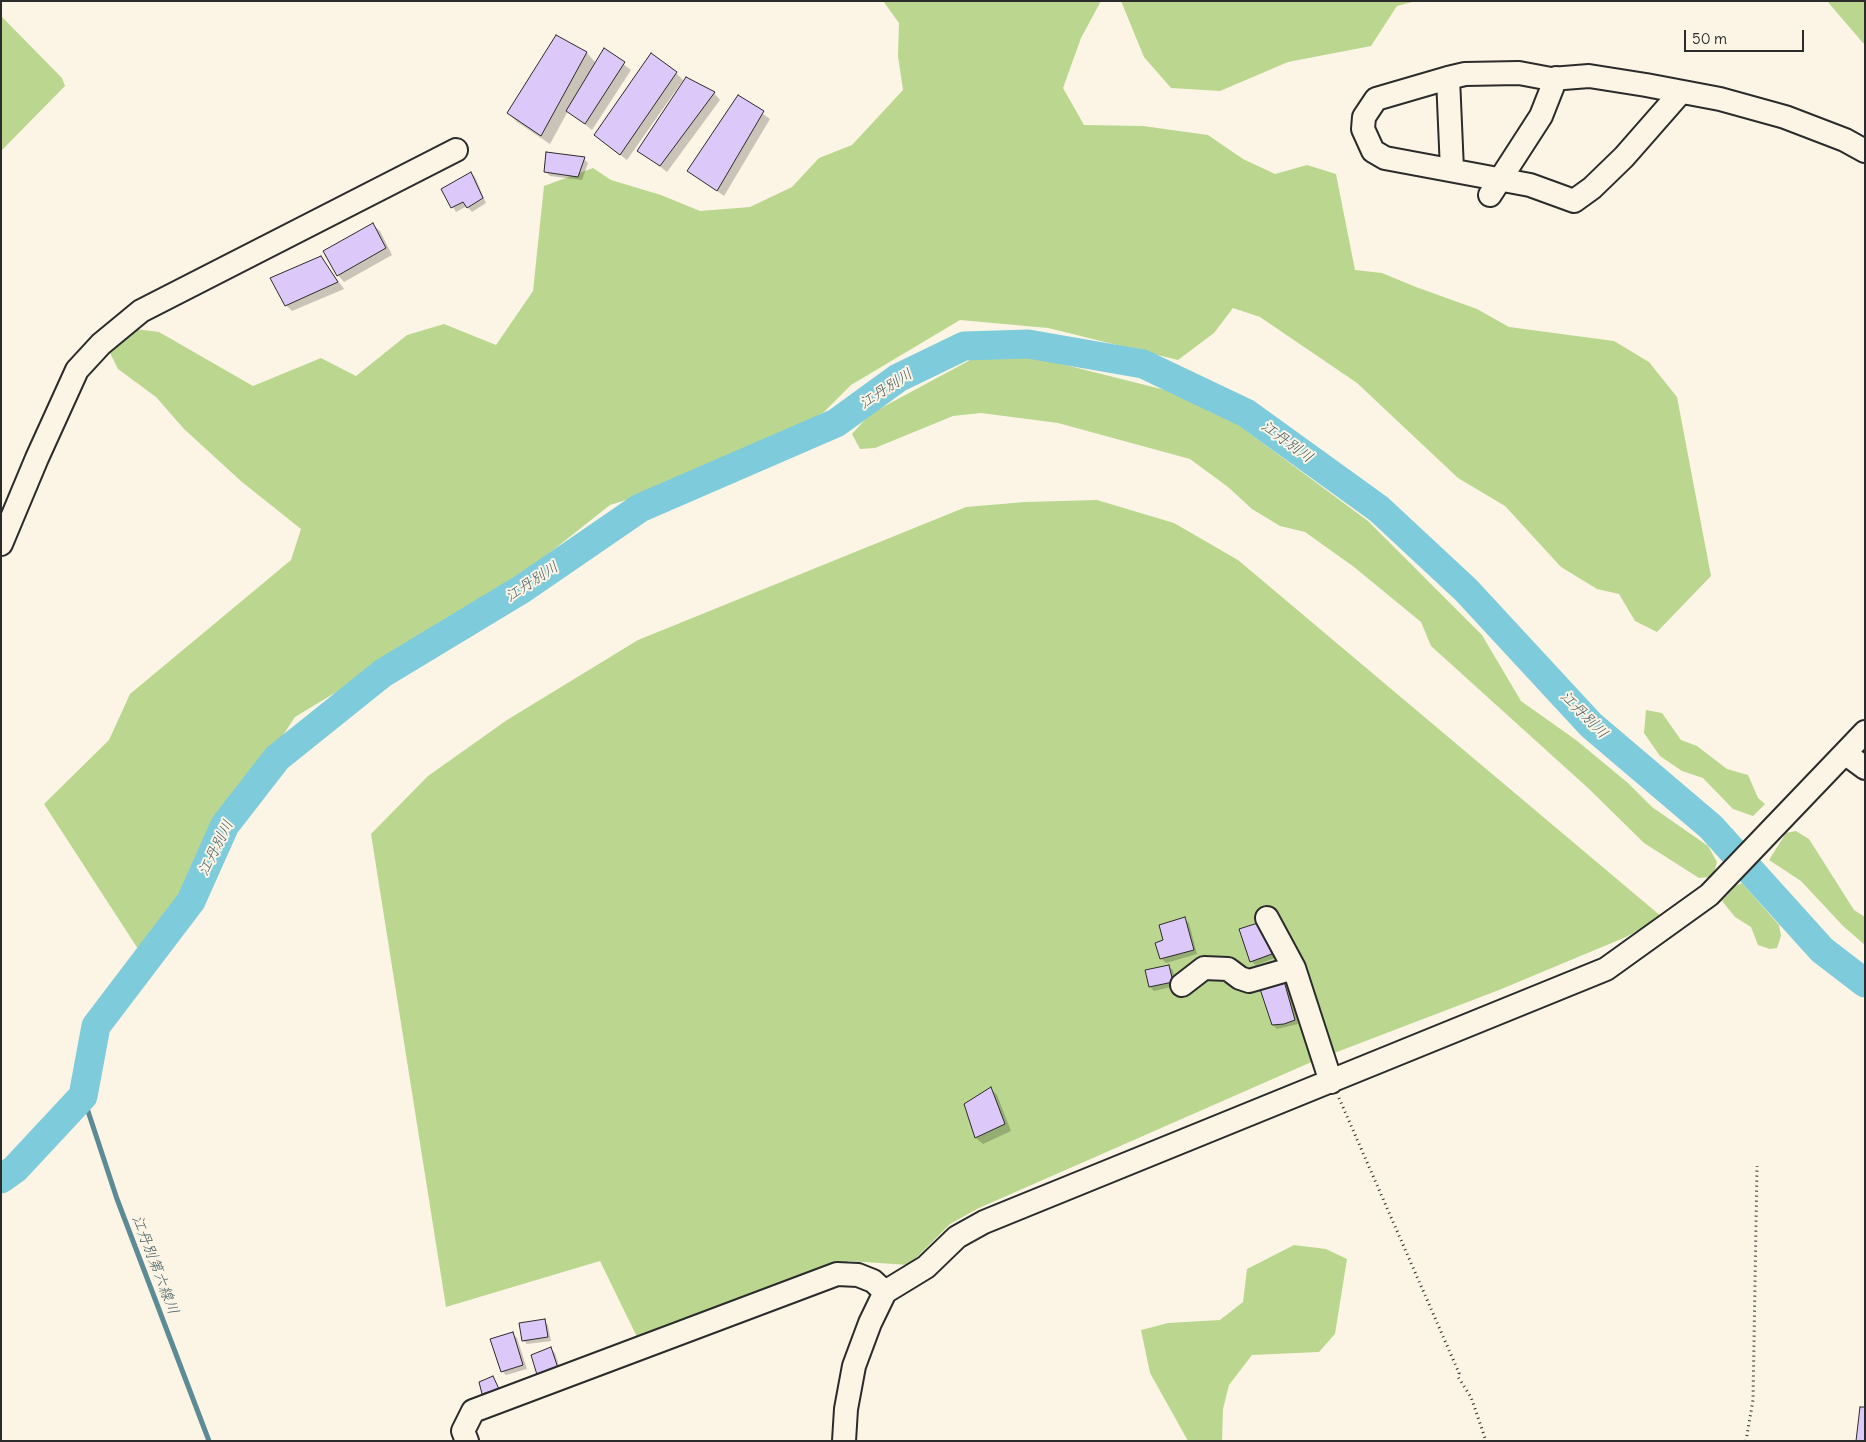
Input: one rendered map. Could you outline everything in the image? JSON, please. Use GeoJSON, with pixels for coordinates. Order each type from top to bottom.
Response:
{"type":"FeatureCollection","features":[{"type":"Feature","properties":{"kind":"street"},"geometry":{"type":"LineString","coordinates":[[1681,92],[1624,157],[1592,188],[1574,201],[1530,185],[1496,187],[1452,170],[1385,158],[1373,151],[1363,129],[1364,117],[1376,99],[1465,74],[1519,73],[1556,78],[1589,76],[1681,92],[1720,99],[1785,117],[1845,140],[1865,152]]}},
{"type":"Feature","properties":{"kind":"street"},"geometry":{"type":"LineString","coordinates":[[1448,78],[1452,170]]}},
{"type":"Feature","properties":{"kind":"street"},"geometry":{"type":"LineString","coordinates":[[1496,187],[1541,116],[1556,78]]}},
{"type":"Feature","properties":{"kind":"street"},"geometry":{"type":"LineString","coordinates":[[1,544],[77,370],[101,344],[141,311],[456,150]]}},
{"type":"Feature","properties":{"kind":"street"},"geometry":{"type":"LineString","coordinates":[[844,1441],[846,1409],[854,1366],[870,1323],[885,1292],[926,1267],[957,1237],[984,1222],[1606,969],[1684,915],[1709,895],[1865,732]]}},
{"type":"Feature","properties":{"kind":"street"},"geometry":{"type":"LineString","coordinates":[[1846,754],[1865,768]]}},
{"type":"Feature","properties":{"kind":"street"},"geometry":{"type":"LineString","coordinates":[[1267,918],[1294,968],[1332,1082]]}},
{"type":"Feature","properties":{"kind":"street"},"geometry":{"type":"LineString","coordinates":[[1182,985],[1204,968],[1228,969],[1240,978],[1249,981],[1294,968]]}},
{"type":"Feature","properties":{"kind":"street"},"geometry":{"type":"LineString","coordinates":[[467,1441],[463,1430],[474,1411],[837,1274],[858,1275],[873,1281],[885,1292]]}},
{"type":"Feature","properties":{"kind":"path"},"geometry":{"type":"LineString","coordinates":[[1332,1082],[1459,1373],[1458,1377],[1470,1397],[1486,1441]]}},
{"type":"Feature","properties":{"kind":"path"},"geometry":{"type":"LineString","coordinates":[[1746,1441],[1753,1400],[1756,1166]]}},
{"type":"Feature","properties":{"kind":"green space"},"geometry":{"type":"Polygon","coordinates":[[[883,1],[1101,1],[1081,38],[1063,88],[1084,125],[1143,126],[1208,135],[1243,159],[1275,174],[1307,165],[1336,174],[1355,270],[1382,273],[1477,309],[1509,327],[1614,341],[1649,362],[1677,397],[1711,576],[1657,632],[1635,621],[1619,594],[1597,589],[1561,567],[1505,506],[1458,478],[1357,383],[1260,317],[1233,308],[1214,333],[1178,360],[1048,328],[960,320],[851,385],[824,412],[753,452],[665,488],[610,505],[538,562],[409,648],[295,717],[270,755],[239,791],[192,871],[179,905],[140,952],[44,804],[109,740],[130,694],[291,560],[301,529],[242,482],[184,429],[156,397],[118,369],[109,351],[136,329],[159,332],[253,386],[321,358],[356,376],[407,335],[444,324],[496,345],[533,291],[544,186],[593,168],[611,180],[661,195],[700,211],[750,207],[792,187],[819,158],[852,145],[903,90],[898,56],[899,23],[883,1]]]}},
{"type":"Feature","properties":{"kind":"green space"},"geometry":{"type":"Polygon","coordinates":[[[1121,1],[1416,1],[1397,6],[1371,46],[1288,62],[1220,91],[1171,88],[1144,57],[1121,1]]]}},
{"type":"Feature","properties":{"kind":"green space"},"geometry":{"type":"Polygon","coordinates":[[[1827,1],[1865,1],[1865,44],[1863,43],[1827,1]]]}},
{"type":"Feature","properties":{"kind":"green space"},"geometry":{"type":"Polygon","coordinates":[[[1,16],[62,78],[65,86],[1,151],[1,16]]]}},
{"type":"Feature","properties":{"kind":"green space"},"geometry":{"type":"Polygon","coordinates":[[[1030,356],[1165,390],[1233,421],[1368,521],[1482,635],[1521,701],[1576,740],[1628,783],[1652,807],[1708,846],[1717,862],[1713,877],[1699,878],[1644,843],[1588,788],[1431,646],[1421,622],[1354,567],[1305,532],[1280,526],[1252,509],[1228,487],[1190,459],[1058,423],[981,413],[953,416],[875,448],[860,449],[852,434],[870,414],[974,358],[1030,356]]]}},
{"type":"Feature","properties":{"kind":"green space"},"geometry":{"type":"Polygon","coordinates":[[[1097,500],[1174,523],[1238,560],[1662,917],[1626,937],[1499,990],[1316,1060],[979,1208],[950,1224],[909,1265],[849,1261],[639,1341],[600,1261],[446,1307],[371,834],[428,776],[507,720],[638,640],[966,507],[1025,502],[1097,500]]]}},
{"type":"Feature","properties":{"kind":"green space"},"geometry":{"type":"Polygon","coordinates":[[[1646,710],[1662,713],[1681,740],[1697,746],[1727,769],[1748,775],[1758,798],[1765,804],[1753,816],[1733,809],[1703,778],[1682,771],[1660,756],[1644,733],[1646,710]]]}},
{"type":"Feature","properties":{"kind":"green space"},"geometry":{"type":"Polygon","coordinates":[[[1796,831],[1809,839],[1854,910],[1865,917],[1865,945],[1843,926],[1801,881],[1769,860],[1786,833],[1796,831]]]}},
{"type":"Feature","properties":{"kind":"green space"},"geometry":{"type":"Polygon","coordinates":[[[1742,883],[1779,925],[1781,936],[1777,948],[1770,949],[1758,945],[1751,927],[1735,917],[1722,901],[1735,886],[1742,883]]]}},
{"type":"Feature","properties":{"kind":"green space"},"geometry":{"type":"Polygon","coordinates":[[[1294,1245],[1326,1249],[1347,1259],[1335,1334],[1319,1352],[1252,1355],[1229,1385],[1223,1409],[1222,1441],[1188,1441],[1150,1373],[1141,1330],[1168,1323],[1220,1320],[1243,1302],[1247,1269],[1294,1245]]]}},
{"type":"Feature","properties":{"kind":"building"},"geometry":{"type":"Polygon","coordinates":[[[556,35],[587,52],[541,136],[507,113],[556,35]]]}},
{"type":"Feature","properties":{"kind":"building"},"geometry":{"type":"Polygon","coordinates":[[[604,48],[625,62],[585,124],[566,111],[604,48]]]}},
{"type":"Feature","properties":{"kind":"building"},"geometry":{"type":"Polygon","coordinates":[[[651,53],[677,72],[620,155],[594,135],[651,53]]]}},
{"type":"Feature","properties":{"kind":"building"},"geometry":{"type":"Polygon","coordinates":[[[686,77],[715,92],[660,166],[637,151],[686,77]]]}},
{"type":"Feature","properties":{"kind":"building"},"geometry":{"type":"Polygon","coordinates":[[[738,95],[764,111],[717,191],[687,171],[738,95]]]}},
{"type":"Feature","properties":{"kind":"building"},"geometry":{"type":"Polygon","coordinates":[[[546,152],[585,157],[578,177],[544,172],[546,152]]]}},
{"type":"Feature","properties":{"kind":"building"},"geometry":{"type":"Polygon","coordinates":[[[471,172],[483,198],[467,208],[463,202],[451,208],[441,189],[471,172]]]}},
{"type":"Feature","properties":{"kind":"building"},"geometry":{"type":"Polygon","coordinates":[[[373,223],[386,248],[337,276],[323,251],[373,223]]]}},
{"type":"Feature","properties":{"kind":"building"},"geometry":{"type":"Polygon","coordinates":[[[321,256],[338,282],[285,306],[270,278],[321,256]]]}},
{"type":"Feature","properties":{"kind":"building"},"geometry":{"type":"Polygon","coordinates":[[[1185,917],[1194,950],[1160,959],[1155,943],[1163,940],[1159,925],[1185,917]]]}},
{"type":"Feature","properties":{"kind":"building"},"geometry":{"type":"Polygon","coordinates":[[[1261,922],[1272,954],[1250,962],[1239,929],[1261,922]]]}},
{"type":"Feature","properties":{"kind":"building"},"geometry":{"type":"Polygon","coordinates":[[[1169,965],[1173,982],[1149,987],[1145,970],[1169,965]]]}},
{"type":"Feature","properties":{"kind":"building"},"geometry":{"type":"Polygon","coordinates":[[[1284,981],[1295,1020],[1284,1024],[1272,1025],[1260,989],[1284,981]]]}},
{"type":"Feature","properties":{"kind":"building"},"geometry":{"type":"Polygon","coordinates":[[[991,1087],[1005,1124],[975,1138],[964,1104],[991,1087]]]}},
{"type":"Feature","properties":{"kind":"building"},"geometry":{"type":"Polygon","coordinates":[[[545,1319],[548,1337],[522,1341],[519,1323],[545,1319]]]}},
{"type":"Feature","properties":{"kind":"building"},"geometry":{"type":"Polygon","coordinates":[[[513,1332],[523,1365],[501,1372],[490,1339],[513,1332]]]}},
{"type":"Feature","properties":{"kind":"building"},"geometry":{"type":"Polygon","coordinates":[[[551,1347],[559,1371],[538,1378],[531,1355],[551,1347]]]}},
{"type":"Feature","properties":{"kind":"building"},"geometry":{"type":"Polygon","coordinates":[[[493,1376],[499,1389],[482,1394],[479,1382],[493,1376]]]}},
{"type":"Feature","properties":{"kind":"building"},"geometry":{"type":"Polygon","coordinates":[[[1860,1407],[1865,1407],[1865,1441],[1856,1441],[1860,1407]]]}},
{"type":"Feature","properties":{"kind":"waterway","name":"江丹別川"},"geometry":{"type":"LineString","coordinates":[[1,1179],[15,1169],[83,1096],[96,1026],[191,901],[225,825],[277,758],[383,673],[522,589],[640,508],[836,423],[898,378],[964,346],[1028,344],[1143,364],[1246,413],[1379,509],[1466,590],[1591,725],[1711,827],[1822,950],[1865,983]]}},
{"type":"Feature","properties":{"kind":"waterway","name":"江丹別第六線川"},"geometry":{"type":"LineString","coordinates":[[83,1096],[117,1199],[209,1441]]}}]}
